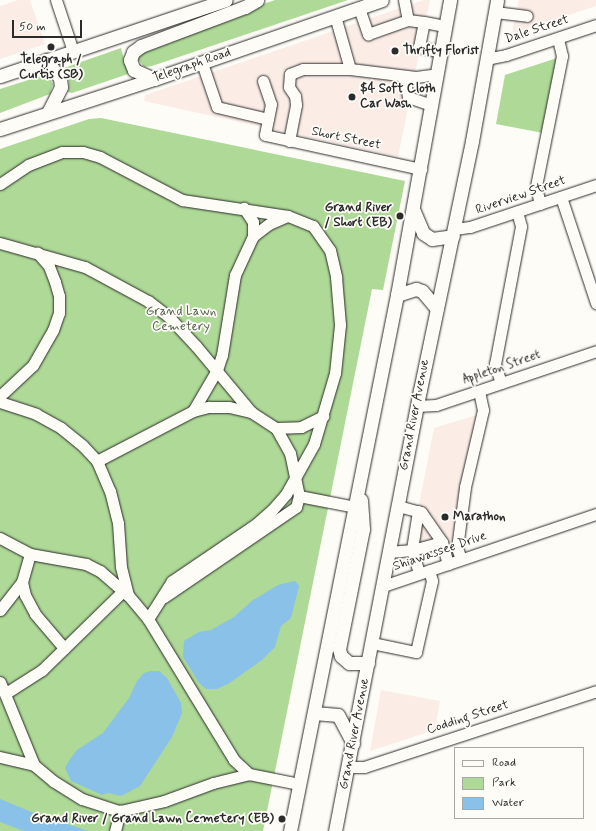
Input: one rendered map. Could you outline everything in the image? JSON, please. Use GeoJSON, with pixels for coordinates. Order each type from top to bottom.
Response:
{"type":"FeatureCollection","features":[{"type":"Feature","properties":{"kind":"main road"},"geometry":{"type":"LineString","coordinates":[[0,76],[226,0]]}},
{"type":"Feature","properties":{"kind":"main road"},"geometry":{"type":"LineString","coordinates":[[154,80],[134,70],[132,65],[133,52],[141,46],[245,7],[257,0]]}},
{"type":"Feature","properties":{"kind":"main road","name":"Telegraph Road"},"geometry":{"type":"LineString","coordinates":[[0,129],[154,80],[382,0]]}},
{"type":"Feature","properties":{"kind":"main road"},"geometry":{"type":"LineString","coordinates":[[291,829],[397,295],[421,169],[450,0]]}},
{"type":"Feature","properties":{"kind":"main road","name":"Grand River Avenue"},"geometry":{"type":"LineString","coordinates":[[335,831],[383,586],[416,406],[454,233],[496,6]]}},
{"type":"Feature","properties":{"kind":"main road"},"geometry":{"type":"LineString","coordinates":[[46,60],[60,78],[61,87],[48,113]]}},
{"type":"Feature","properties":{"kind":"main road"},"geometry":{"type":"LineString","coordinates":[[413,209],[423,233],[432,239],[454,233]]}},
{"type":"Feature","properties":{"kind":"main road"},"geometry":{"type":"LineString","coordinates":[[397,295],[416,288],[422,291],[437,309]]}},
{"type":"Feature","properties":{"kind":"main road"},"geometry":{"type":"LineString","coordinates":[[360,481],[363,529],[339,649],[341,656],[349,663],[368,663]]}},
{"type":"Feature","properties":{"kind":"main road"},"geometry":{"type":"LineString","coordinates":[[314,714],[338,715],[353,743]]}},
{"type":"Feature","properties":{"kind":"street"},"geometry":{"type":"LineString","coordinates":[[56,0],[73,51]]}},
{"type":"Feature","properties":{"kind":"street"},"geometry":{"type":"LineString","coordinates":[[404,0],[408,20]]}},
{"type":"Feature","properties":{"kind":"street"},"geometry":{"type":"LineString","coordinates":[[496,6],[527,16]]}},
{"type":"Feature","properties":{"kind":"street"},"geometry":{"type":"LineString","coordinates":[[359,8],[368,34],[408,20],[445,26]]}},
{"type":"Feature","properties":{"kind":"street"},"geometry":{"type":"LineString","coordinates":[[335,16],[350,69]]}},
{"type":"Feature","properties":{"kind":"street"},"geometry":{"type":"LineString","coordinates":[[424,22],[419,47],[441,52]]}},
{"type":"Feature","properties":{"kind":"street","name":"Dale Street"},"geometry":{"type":"LineString","coordinates":[[486,59],[506,55],[596,25]]}},
{"type":"Feature","properties":{"kind":"street"},"geometry":{"type":"LineString","coordinates":[[540,204],[536,186],[562,56],[558,38]]}},
{"type":"Feature","properties":{"kind":"street"},"geometry":{"type":"LineString","coordinates":[[202,63],[217,107],[268,119],[271,104],[263,82]]}},
{"type":"Feature","properties":{"kind":"street"},"geometry":{"type":"LineString","coordinates":[[289,141],[294,115],[295,96],[289,87],[290,74],[304,69],[350,69],[404,76],[437,74]]}},
{"type":"Feature","properties":{"kind":"street"},"geometry":{"type":"LineString","coordinates":[[404,76],[408,97],[431,106]]}},
{"type":"Feature","properties":{"kind":"street","name":"Short Street"},"geometry":{"type":"LineString","coordinates":[[268,119],[265,135],[421,169]]}},
{"type":"Feature","properties":{"kind":"street"},"geometry":{"type":"LineString","coordinates":[[0,184],[28,165],[62,152],[83,152],[100,157],[182,200],[244,208],[288,216],[313,226],[330,250],[336,277],[340,325],[336,373],[324,416],[314,444],[286,494],[256,524],[172,581],[148,620]]}},
{"type":"Feature","properties":{"kind":"street","name":"Riverview Street"},"geometry":{"type":"LineString","coordinates":[[454,233],[596,185]]}},
{"type":"Feature","properties":{"kind":"street"},"geometry":{"type":"LineString","coordinates":[[561,197],[596,303]]}},
{"type":"Feature","properties":{"kind":"street"},"geometry":{"type":"LineString","coordinates":[[193,411],[217,370],[222,355],[235,275],[253,236],[253,222],[244,208]]}},
{"type":"Feature","properties":{"kind":"street"},"geometry":{"type":"LineString","coordinates":[[501,383],[495,364],[521,226],[517,212]]}},
{"type":"Feature","properties":{"kind":"street"},"geometry":{"type":"LineString","coordinates":[[253,236],[268,224],[288,216]]}},
{"type":"Feature","properties":{"kind":"street"},"geometry":{"type":"LineString","coordinates":[[0,242],[85,267],[148,301],[168,316],[217,370],[251,412]]}},
{"type":"Feature","properties":{"kind":"street"},"geometry":{"type":"LineString","coordinates":[[0,396],[33,366],[53,330],[59,313],[59,296],[55,282],[49,266],[37,252]]}},
{"type":"Feature","properties":{"kind":"street","name":"Appleton Street"},"geometry":{"type":"LineString","coordinates":[[416,406],[436,405],[596,351]]}},
{"type":"Feature","properties":{"kind":"street"},"geometry":{"type":"LineString","coordinates":[[461,559],[457,548],[465,486],[483,410],[479,391]]}},
{"type":"Feature","properties":{"kind":"street"},"geometry":{"type":"LineString","coordinates":[[0,402],[36,414],[61,428],[83,446],[97,461],[110,491],[118,523],[121,567],[126,593]]}},
{"type":"Feature","properties":{"kind":"street"},"geometry":{"type":"LineString","coordinates":[[97,461],[193,411],[208,407],[229,406],[251,412],[276,428],[290,453],[299,496],[296,508],[287,516],[159,601]]}},
{"type":"Feature","properties":{"kind":"street"},"geometry":{"type":"LineString","coordinates":[[276,428],[301,427],[324,416]]}},
{"type":"Feature","properties":{"kind":"street"},"geometry":{"type":"LineString","coordinates":[[299,496],[355,507]]}},
{"type":"Feature","properties":{"kind":"street"},"geometry":{"type":"LineString","coordinates":[[398,506],[418,511],[442,542],[448,564]]}},
{"type":"Feature","properties":{"kind":"street"},"geometry":{"type":"LineString","coordinates":[[372,643],[416,652],[432,581],[424,572],[412,550],[418,511]]}},
{"type":"Feature","properties":{"kind":"street","name":"Shiawassee Drive"},"geometry":{"type":"LineString","coordinates":[[383,586],[596,514]]}},
{"type":"Feature","properties":{"kind":"street"},"geometry":{"type":"LineString","coordinates":[[0,538],[30,554],[86,564],[100,571],[126,593],[148,620],[234,760],[249,774]]}},
{"type":"Feature","properties":{"kind":"street"},"geometry":{"type":"LineString","coordinates":[[389,552],[412,550],[442,542]]}},
{"type":"Feature","properties":{"kind":"street"},"geometry":{"type":"LineString","coordinates":[[0,610],[22,582],[30,554]]}},
{"type":"Feature","properties":{"kind":"street"},"geometry":{"type":"LineString","coordinates":[[22,582],[35,614],[64,648]]}},
{"type":"Feature","properties":{"kind":"street"},"geometry":{"type":"LineString","coordinates":[[6,693],[42,670],[64,648],[126,593]]}},
{"type":"Feature","properties":{"kind":"street"},"geometry":{"type":"LineString","coordinates":[[0,682],[6,693],[15,722],[34,765],[53,781],[82,799],[120,811],[164,802],[213,782],[249,774],[299,784]]}},
{"type":"Feature","properties":{"kind":"street","name":"Codding Street"},"geometry":{"type":"LineString","coordinates":[[348,767],[364,767],[596,691]]}},
{"type":"Feature","properties":{"kind":"street"},"geometry":{"type":"LineString","coordinates":[[0,757],[34,765]]}},
{"type":"Feature","properties":{"kind":"street"},"geometry":{"type":"LineString","coordinates":[[115,830],[120,811]]}},
{"type":"Feature","properties":{"kind":"shaded area"},"geometry":{"type":"Polygon","coordinates":[[[18,0],[30,0],[45,44],[0,59],[0,6],[18,0]]]}},
{"type":"Feature","properties":{"kind":"shaded area"},"geometry":{"type":"Polygon","coordinates":[[[424,0],[430,0],[398,157],[144,101],[145,95],[424,0]]]}},
{"type":"Feature","properties":{"kind":"shaded area"},"geometry":{"type":"Polygon","coordinates":[[[519,0],[596,0],[596,6],[512,34],[519,0]]]}},
{"type":"Feature","properties":{"kind":"shaded area"},"geometry":{"type":"Polygon","coordinates":[[[480,414],[454,546],[408,561],[434,428],[480,414]]]}},
{"type":"Feature","properties":{"kind":"shaded area"},"geometry":{"type":"Polygon","coordinates":[[[381,690],[440,701],[435,730],[370,751],[381,690]]]}},
{"type":"Feature","properties":{"kind":"green space"},"geometry":{"type":"Polygon","coordinates":[[[275,0],[348,0],[152,66],[144,67],[138,59],[138,54],[151,43],[275,0]]]}},
{"type":"Feature","properties":{"kind":"green space"},"geometry":{"type":"Polygon","coordinates":[[[121,48],[128,74],[72,93],[68,92],[69,82],[64,68],[121,48]]]}},
{"type":"Feature","properties":{"kind":"green space"},"geometry":{"type":"Polygon","coordinates":[[[557,58],[543,133],[496,124],[505,75],[557,58]]]}},
{"type":"Feature","properties":{"kind":"green space"},"geometry":{"type":"Polygon","coordinates":[[[41,76],[50,79],[53,84],[50,94],[0,113],[0,89],[41,76]]]}},
{"type":"Feature","properties":{"kind":"green space","name":"Grand Lawn Cemetery"},"geometry":{"type":"Polygon","coordinates":[[[101,118],[405,181],[383,290],[372,289],[263,831],[0,831],[0,149],[89,119],[101,118]]]}},
{"type":"Feature","properties":{"kind":"water"},"geometry":{"type":"Polygon","coordinates":[[[295,581],[299,586],[291,618],[281,626],[275,647],[262,660],[228,684],[217,689],[206,689],[199,683],[183,657],[184,641],[199,632],[211,630],[234,617],[253,600],[278,585],[295,581]]]}},
{"type":"Feature","properties":{"kind":"water"},"geometry":{"type":"Polygon","coordinates":[[[159,671],[167,678],[181,703],[182,713],[172,737],[140,786],[121,796],[108,793],[102,795],[71,781],[65,768],[70,759],[77,750],[103,733],[129,698],[137,681],[144,673],[159,671]]]}},
{"type":"Feature","properties":{"kind":"water"},"geometry":{"type":"Polygon","coordinates":[[[0,799],[34,813],[88,831],[24,831],[0,822],[0,799]]]}},
{"type":"Feature","properties":{"kind":"place","name":"Telegraph / Curtis (SB)"},"geometry":{"type":"Point","coordinates":[51,47]}},
{"type":"Feature","properties":{"kind":"place","name":"Thrifty Florist"},"geometry":{"type":"Point","coordinates":[395,51]}},
{"type":"Feature","properties":{"kind":"place","name":"$4 Soft Cloth Car Wash"},"geometry":{"type":"Point","coordinates":[352,97]}},
{"type":"Feature","properties":{"kind":"place","name":"Grand River / Short (EB)"},"geometry":{"type":"Point","coordinates":[400,216]}},
{"type":"Feature","properties":{"kind":"place","name":"Marathon"},"geometry":{"type":"Point","coordinates":[445,517]}},
{"type":"Feature","properties":{"kind":"place","name":"Grand River / Grand Lawn Cemetery (EB)"},"geometry":{"type":"Point","coordinates":[282,819]}}]}
